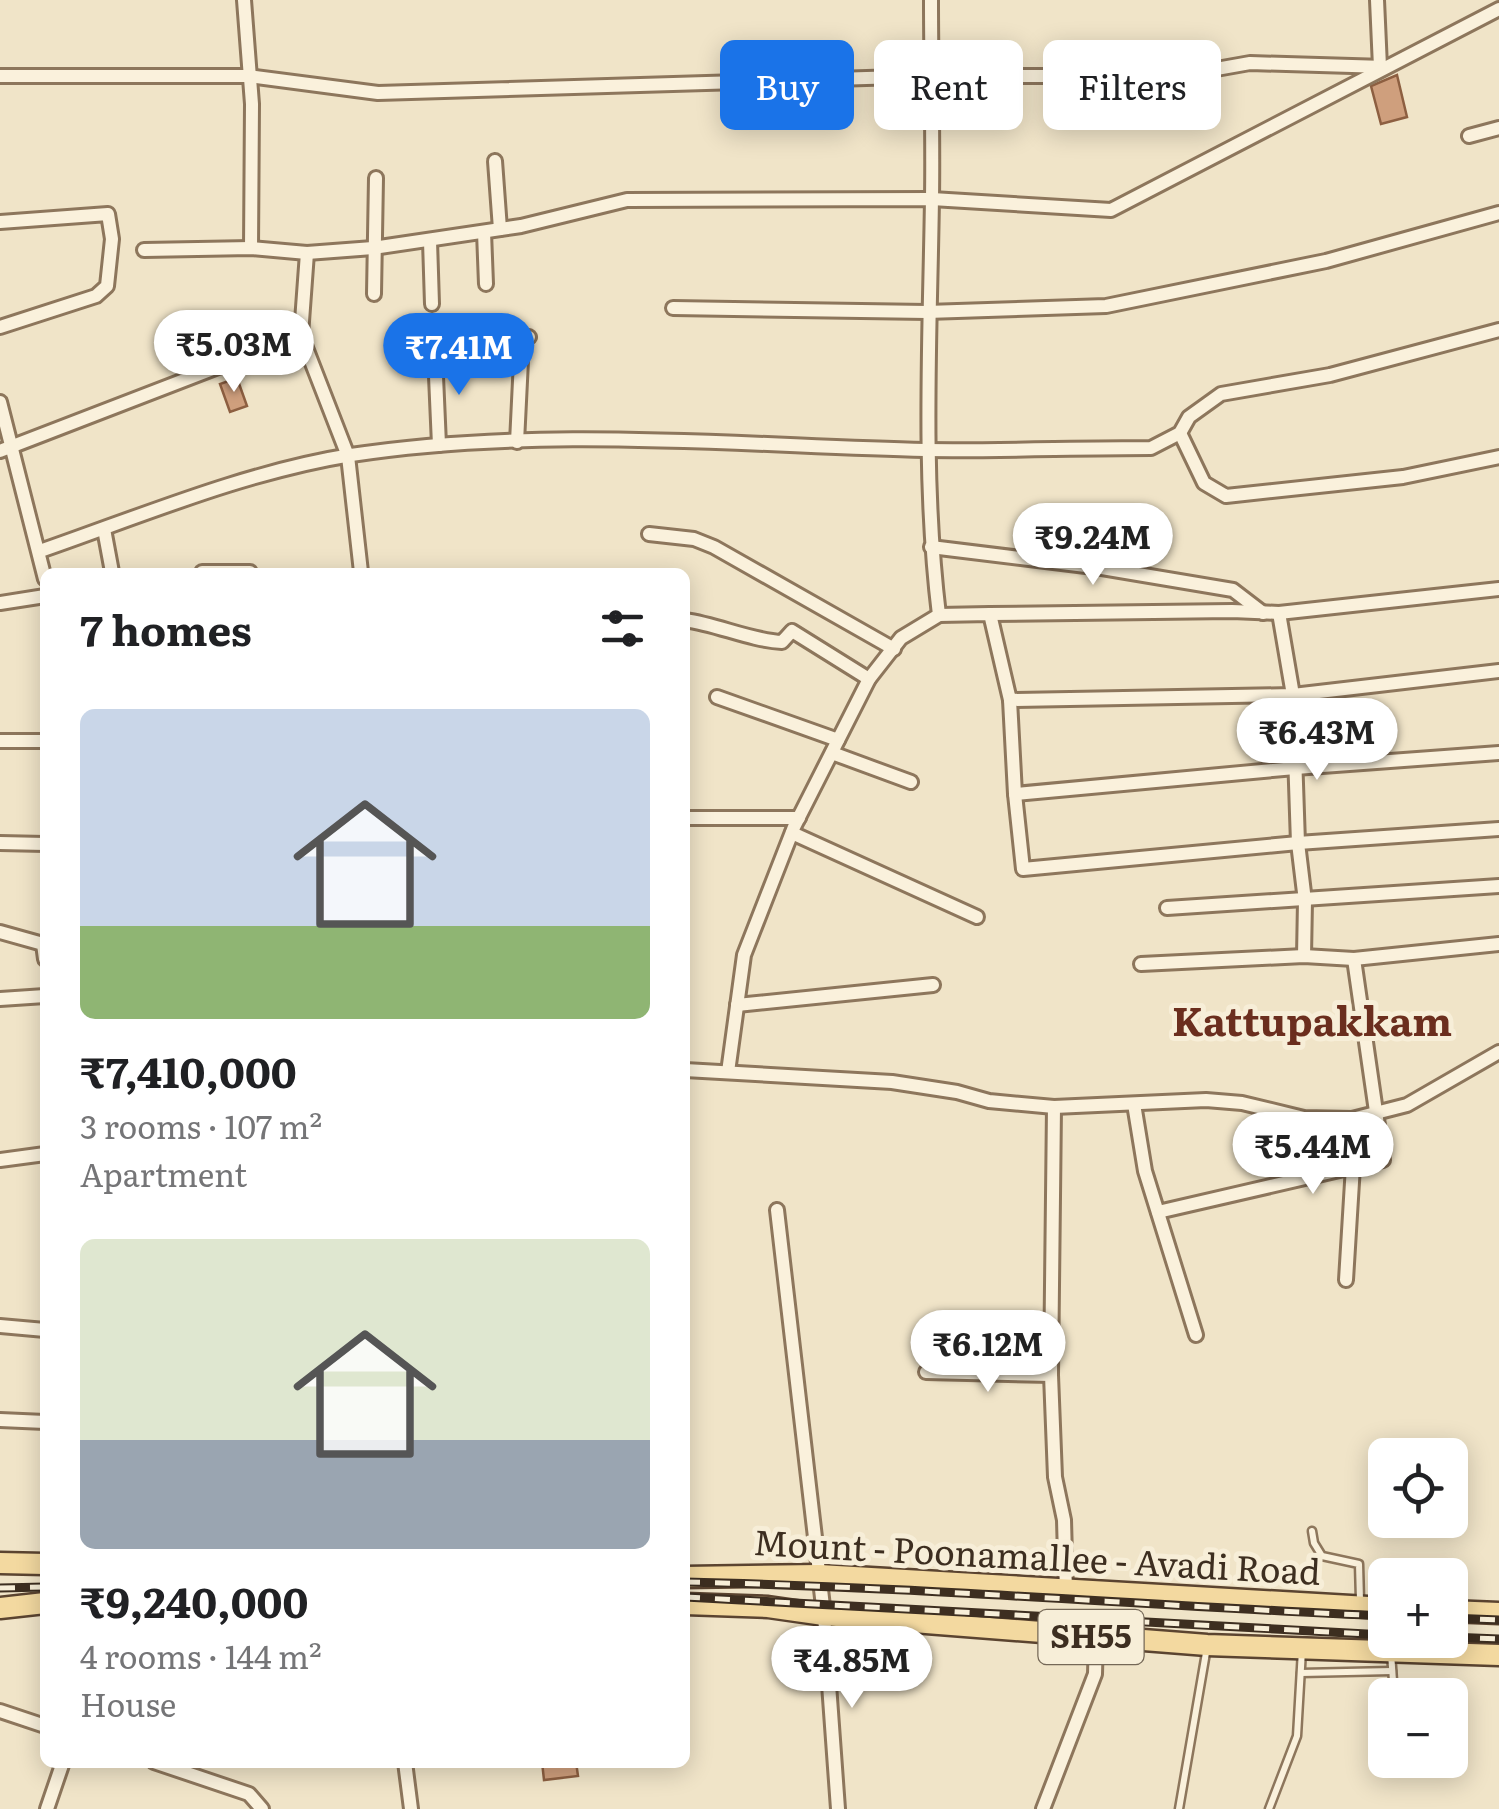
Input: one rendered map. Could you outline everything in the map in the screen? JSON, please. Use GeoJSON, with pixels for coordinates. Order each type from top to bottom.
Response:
{"type":"FeatureCollection","features":[{"type":"Feature","properties":{"kind":"main road"},"geometry":{"type":"LineString","coordinates":[[0,1563],[40,1564]]}},
{"type":"Feature","properties":{"kind":"main road","name":"Mount - Poonamallee - Avadi Road"},"geometry":{"type":"LineString","coordinates":[[690,1576],[819,1575],[1368,1607]]}},
{"type":"Feature","properties":{"kind":"main road"},"geometry":{"type":"LineString","coordinates":[[0,1608],[40,1604]]}},
{"type":"Feature","properties":{"kind":"main road","name":"Mount - Poonamallee - Avadi Road"},"geometry":{"type":"LineString","coordinates":[[690,1604],[768,1607],[1096,1638],[1302,1648],[1391,1661],[1499,1655]]}},
{"type":"Feature","properties":{"kind":"main road"},"geometry":{"type":"LineString","coordinates":[[1468,1612],[1499,1614]]}},
{"type":"Feature","properties":{"kind":"street"},"geometry":{"type":"LineString","coordinates":[[244,0],[252,104],[251,248]]}},
{"type":"Feature","properties":{"kind":"street"},"geometry":{"type":"LineString","coordinates":[[930,0],[931,40]]}},
{"type":"Feature","properties":{"kind":"street"},"geometry":{"type":"LineString","coordinates":[[1377,0],[1384,68]]}},
{"type":"Feature","properties":{"kind":"street"},"geometry":{"type":"LineString","coordinates":[[144,250],[251,248],[307,252],[373,248],[500,229],[626,200],[932,199],[1111,210],[1499,10]]}},
{"type":"Feature","properties":{"kind":"street"},"geometry":{"type":"LineString","coordinates":[[1023,76],[1177,76],[1250,62],[1384,68]]}},
{"type":"Feature","properties":{"kind":"street"},"geometry":{"type":"LineString","coordinates":[[0,76],[248,76],[378,93],[874,78]]}},
{"type":"Feature","properties":{"kind":"street"},"geometry":{"type":"LineString","coordinates":[[1470,136],[1499,128]]}},
{"type":"Feature","properties":{"kind":"street"},"geometry":{"type":"LineString","coordinates":[[931,130],[927,450],[938,615]]}},
{"type":"Feature","properties":{"kind":"street"},"geometry":{"type":"LineString","coordinates":[[495,161],[500,229]]}},
{"type":"Feature","properties":{"kind":"street"},"geometry":{"type":"LineString","coordinates":[[374,294],[376,178]]}},
{"type":"Feature","properties":{"kind":"street"},"geometry":{"type":"LineString","coordinates":[[673,308],[927,312],[1106,306],[1326,261],[1499,213]]}},
{"type":"Feature","properties":{"kind":"street"},"geometry":{"type":"LineString","coordinates":[[0,222],[108,214],[112,239],[107,286],[96,296],[0,326]]}},
{"type":"Feature","properties":{"kind":"street"},"geometry":{"type":"LineString","coordinates":[[484,232],[486,284]]}},
{"type":"Feature","properties":{"kind":"street"},"geometry":{"type":"LineString","coordinates":[[430,241],[432,304]]}},
{"type":"Feature","properties":{"kind":"street"},"geometry":{"type":"LineString","coordinates":[[307,252],[301,335],[348,456],[361,568]]}},
{"type":"Feature","properties":{"kind":"street"},"geometry":{"type":"LineString","coordinates":[[40,551],[233,485],[348,456],[440,445],[669,439],[927,450],[1152,448],[1180,433],[1190,417],[1221,394],[1330,375],[1499,330]]}},
{"type":"Feature","properties":{"kind":"street"},"geometry":{"type":"LineString","coordinates":[[6,450],[301,335]]}},
{"type":"Feature","properties":{"kind":"street"},"geometry":{"type":"LineString","coordinates":[[517,442],[522,340],[529,337]]}},
{"type":"Feature","properties":{"kind":"street"},"geometry":{"type":"LineString","coordinates":[[435,353],[440,445]]}},
{"type":"Feature","properties":{"kind":"street"},"geometry":{"type":"LineString","coordinates":[[0,402],[6,450],[43,568]]}},
{"type":"Feature","properties":{"kind":"street"},"geometry":{"type":"LineString","coordinates":[[1180,433],[1204,483],[1226,496],[1403,476],[1499,457]]}},
{"type":"Feature","properties":{"kind":"street"},"geometry":{"type":"LineString","coordinates":[[104,529],[111,568]]}},
{"type":"Feature","properties":{"kind":"street"},"geometry":{"type":"LineString","coordinates":[[650,534],[694,539],[714,546],[894,648]]}},
{"type":"Feature","properties":{"kind":"street"},"geometry":{"type":"LineString","coordinates":[[931,547],[1102,568],[1233,590],[1263,613]]}},
{"type":"Feature","properties":{"kind":"street"},"geometry":{"type":"LineString","coordinates":[[728,1072],[744,955],[792,833],[870,679],[901,638],[938,615],[1279,614],[1499,589]]}},
{"type":"Feature","properties":{"kind":"street"},"geometry":{"type":"LineString","coordinates":[[0,602],[40,597]]}},
{"type":"Feature","properties":{"kind":"street"},"geometry":{"type":"LineString","coordinates":[[990,614],[1010,700],[1024,869],[1499,829]]}},
{"type":"Feature","properties":{"kind":"street"},"geometry":{"type":"LineString","coordinates":[[1279,614],[1294,694],[1298,843],[1305,901],[1304,956]]}},
{"type":"Feature","properties":{"kind":"street"},"geometry":{"type":"LineString","coordinates":[[690,621],[722,626],[757,640],[782,642],[792,631],[870,679]]}},
{"type":"Feature","properties":{"kind":"street"},"geometry":{"type":"LineString","coordinates":[[1010,700],[1294,694],[1499,671]]}},
{"type":"Feature","properties":{"kind":"street"},"geometry":{"type":"LineString","coordinates":[[717,697],[911,782]]}},
{"type":"Feature","properties":{"kind":"street"},"geometry":{"type":"LineString","coordinates":[[0,742],[40,741]]}},
{"type":"Feature","properties":{"kind":"street"},"geometry":{"type":"LineString","coordinates":[[1015,794],[1499,753]]}},
{"type":"Feature","properties":{"kind":"street"},"geometry":{"type":"LineString","coordinates":[[690,818],[798,818]]}},
{"type":"Feature","properties":{"kind":"street"},"geometry":{"type":"LineString","coordinates":[[792,833],[977,917]]}},
{"type":"Feature","properties":{"kind":"street"},"geometry":{"type":"LineString","coordinates":[[0,843],[40,844]]}},
{"type":"Feature","properties":{"kind":"street"},"geometry":{"type":"LineString","coordinates":[[1166,908],[1499,886]]}},
{"type":"Feature","properties":{"kind":"street"},"geometry":{"type":"LineString","coordinates":[[0,932],[40,943]]}},
{"type":"Feature","properties":{"kind":"street"},"geometry":{"type":"LineString","coordinates":[[1141,964],[1304,956],[1354,959],[1499,944]]}},
{"type":"Feature","properties":{"kind":"street"},"geometry":{"type":"LineString","coordinates":[[1158,1212],[1383,1160],[1354,959]]}},
{"type":"Feature","properties":{"kind":"street"},"geometry":{"type":"LineString","coordinates":[[737,1005],[933,984]]}},
{"type":"Feature","properties":{"kind":"street"},"geometry":{"type":"LineString","coordinates":[[0,999],[40,996]]}},
{"type":"Feature","properties":{"kind":"street"},"geometry":{"type":"LineString","coordinates":[[690,1070],[892,1082],[988,1101],[1054,1107],[1206,1100],[1242,1103],[1304,1118],[1352,1119],[1408,1105],[1499,1052]]}},
{"type":"Feature","properties":{"kind":"street"},"geometry":{"type":"LineString","coordinates":[[1134,1104],[1140,1149],[1196,1335]]}},
{"type":"Feature","properties":{"kind":"street"},"geometry":{"type":"LineString","coordinates":[[1054,1107],[1050,1376],[1055,1477],[1064,1520],[1066,1592]]}},
{"type":"Feature","properties":{"kind":"street"},"geometry":{"type":"LineString","coordinates":[[0,1160],[40,1155]]}},
{"type":"Feature","properties":{"kind":"street"},"geometry":{"type":"LineString","coordinates":[[1346,1280],[1353,1166]]}},
{"type":"Feature","properties":{"kind":"street"},"geometry":{"type":"LineString","coordinates":[[776,1210],[824,1615],[838,1809]]}},
{"type":"Feature","properties":{"kind":"street"},"geometry":{"type":"LineString","coordinates":[[0,1326],[40,1330]]}},
{"type":"Feature","properties":{"kind":"street"},"geometry":{"type":"LineString","coordinates":[[926,1372],[1050,1376]]}},
{"type":"Feature","properties":{"kind":"street"},"geometry":{"type":"LineString","coordinates":[[0,1420],[40,1422]]}},
{"type":"Feature","properties":{"kind":"street"},"geometry":{"type":"LineString","coordinates":[[1043,1809],[1094,1674],[1096,1638]]}},
{"type":"Feature","properties":{"kind":"street"},"geometry":{"type":"LineString","coordinates":[[0,1711],[40,1724]]}},
{"type":"Feature","properties":{"kind":"street"},"geometry":{"type":"LineString","coordinates":[[47,1809],[61,1768]]}},
{"type":"Feature","properties":{"kind":"street"},"geometry":{"type":"LineString","coordinates":[[172,1768],[249,1794],[262,1809]]}},
{"type":"Feature","properties":{"kind":"street"},"geometry":{"type":"LineString","coordinates":[[406,1768],[411,1809]]}},
{"type":"Feature","properties":{"kind":"lane"},"geometry":{"type":"LineString","coordinates":[[1312,1531],[1322,1556],[1359,1564],[1360,1606]]}},
{"type":"Feature","properties":{"kind":"lane"},"geometry":{"type":"LineString","coordinates":[[1179,1809],[1207,1645]]}},
{"type":"Feature","properties":{"kind":"lane"},"geometry":{"type":"LineString","coordinates":[[1269,1809],[1296,1736],[1302,1648]]}},
{"type":"Feature","properties":{"kind":"lane"},"geometry":{"type":"LineString","coordinates":[[1301,1674],[1391,1661],[1392,1678]]}},
{"type":"Feature","properties":{"kind":"building"},"geometry":{"type":"Polygon","coordinates":[[[1397,75],[1407,117],[1381,124],[1371,86],[1397,75]]]}},
{"type":"Feature","properties":{"kind":"building"},"geometry":{"type":"Polygon","coordinates":[[[237,378],[247,406],[230,412],[220,384],[237,378]]]}},
{"type":"Feature","properties":{"kind":"building"},"geometry":{"type":"Polygon","coordinates":[[[543,1768],[577,1768],[578,1776],[544,1780],[543,1768]]]}},
{"type":"Feature","properties":{"kind":"railway"},"geometry":{"type":"LineString","coordinates":[[690,1582],[1368,1615]]}},
{"type":"Feature","properties":{"kind":"railway"},"geometry":{"type":"LineString","coordinates":[[0,1588],[40,1587]]}},
{"type":"Feature","properties":{"kind":"railway"},"geometry":{"type":"LineString","coordinates":[[690,1597],[1368,1634]]}},
{"type":"Feature","properties":{"kind":"railway"},"geometry":{"type":"LineString","coordinates":[[1468,1619],[1499,1620]]}},
{"type":"Feature","properties":{"kind":"railway"},"geometry":{"type":"LineString","coordinates":[[1468,1638],[1499,1639]]}},
{"type":"Feature","properties":{"kind":"district","name":"Kattupakkam"},"geometry":{"type":"Point","coordinates":[1312,1022]}}]}
